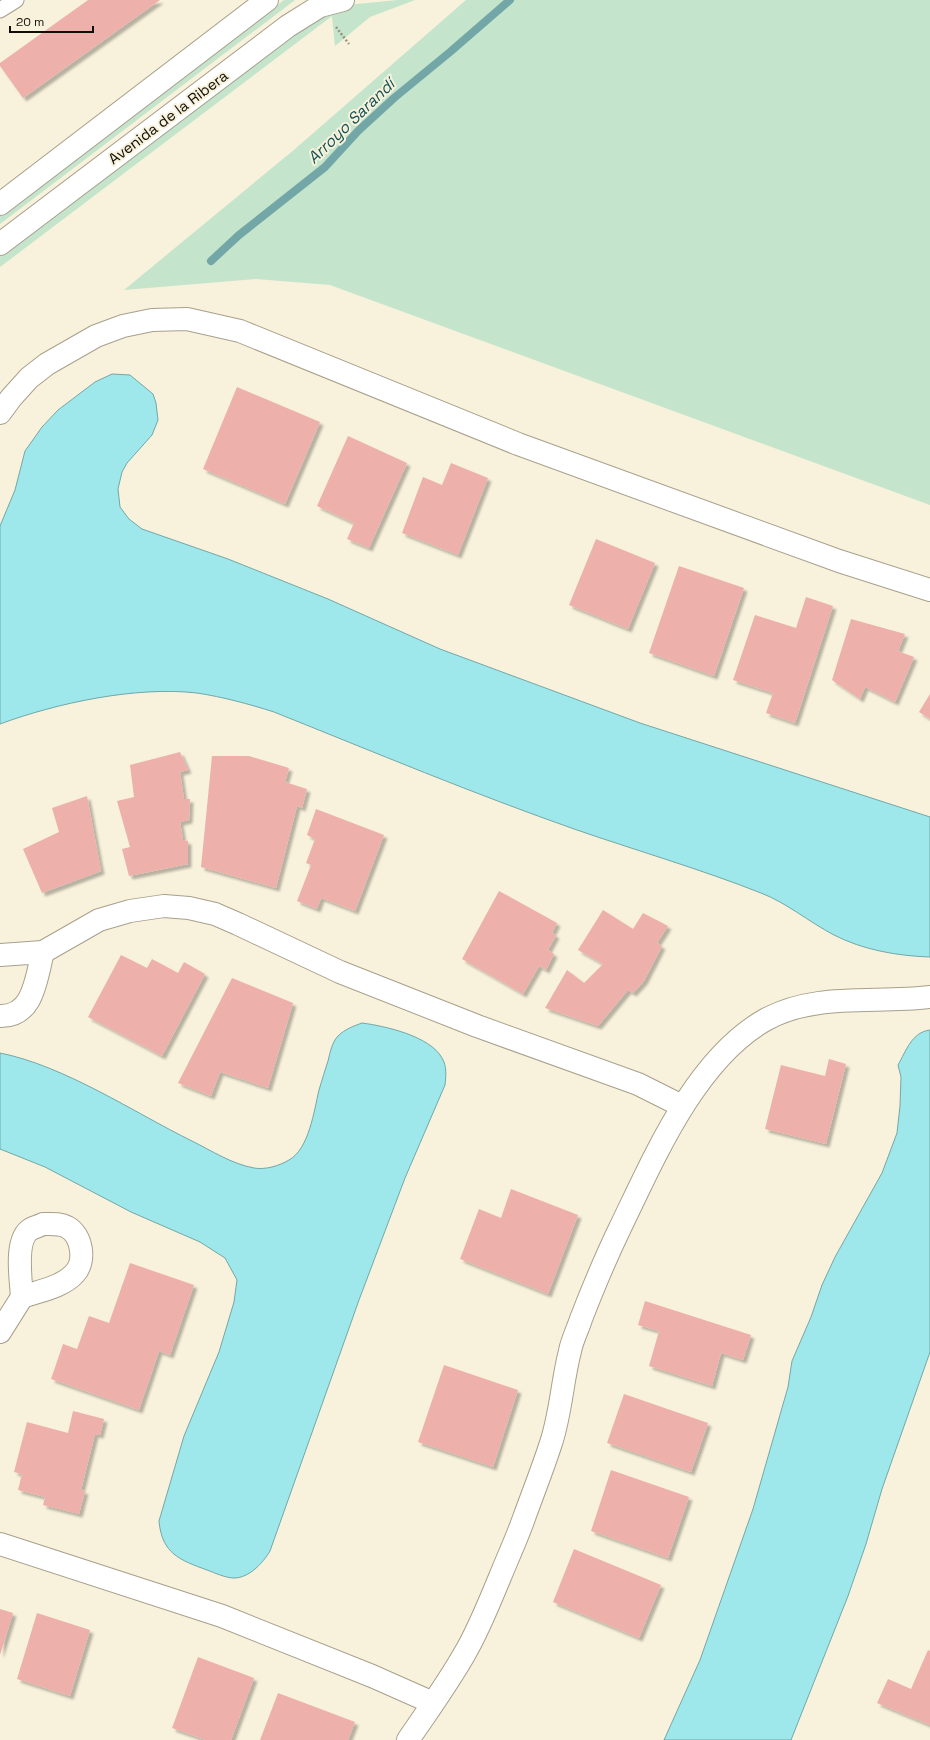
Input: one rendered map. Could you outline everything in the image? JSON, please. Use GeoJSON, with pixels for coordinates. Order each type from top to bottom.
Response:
{"type":"FeatureCollection","features":[{"type":"Feature","properties":{"kind":"street","name":"Avenida de la Ribera"},"geometry":{"type":"LineString","coordinates":[[0,204],[267,0]]}},
{"type":"Feature","properties":{"kind":"street","name":"Avenida de la Ribera"},"geometry":{"type":"LineString","coordinates":[[0,244],[288,26],[320,6],[343,0]]}},
{"type":"Feature","properties":{"kind":"street"},"geometry":{"type":"LineString","coordinates":[[0,413],[10,398],[29,378],[47,364],[96,336],[123,326],[152,320],[187,319],[240,331],[518,444],[840,561],[930,590]]}},
{"type":"Feature","properties":{"kind":"street"},"geometry":{"type":"LineString","coordinates":[[0,954],[43,952],[99,920],[130,911],[164,906],[189,908],[215,914],[340,972],[477,1026],[638,1084],[682,1106]]}},
{"type":"Feature","properties":{"kind":"street"},"geometry":{"type":"LineString","coordinates":[[0,1016],[15,1015],[24,1007],[33,993],[43,952]]}},
{"type":"Feature","properties":{"kind":"street"},"geometry":{"type":"LineString","coordinates":[[408,1740],[465,1654],[482,1620],[524,1518],[551,1443],[561,1404],[570,1350],[587,1302],[637,1192],[682,1106],[705,1075],[743,1034],[766,1019],[797,1006],[828,1001],[908,1000],[930,997]]}},
{"type":"Feature","properties":{"kind":"street"},"geometry":{"type":"LineString","coordinates":[[0,1332],[22,1297]]}},
{"type":"Feature","properties":{"kind":"street"},"geometry":{"type":"LineString","coordinates":[[0,1544],[222,1616],[372,1676],[433,1703]]}},
{"type":"Feature","properties":{"kind":"lane"},"geometry":{"type":"LineString","coordinates":[[0,10],[16,0]]}},
{"type":"Feature","properties":{"kind":"green space"},"geometry":{"type":"Polygon","coordinates":[[[284,0],[295,0],[0,224],[0,215],[284,0]]]}},
{"type":"Feature","properties":{"kind":"green space"},"geometry":{"type":"Polygon","coordinates":[[[398,0],[415,0],[370,17],[335,46],[332,16],[0,267],[0,251],[303,24],[347,5],[398,0]]]}},
{"type":"Feature","properties":{"kind":"green space"},"geometry":{"type":"Polygon","coordinates":[[[466,0],[930,0],[930,505],[330,285],[256,279],[124,290],[295,149],[466,0]]]}},
{"type":"Feature","properties":{"kind":"water"},"geometry":{"type":"Polygon","coordinates":[[[112,374],[130,375],[153,394],[156,403],[158,420],[152,435],[127,463],[122,472],[118,489],[120,507],[129,519],[142,529],[228,559],[328,599],[440,649],[640,723],[930,817],[930,957],[893,954],[857,945],[834,935],[789,907],[761,893],[500,802],[274,712],[236,701],[197,693],[173,691],[123,694],[46,709],[0,724],[0,526],[15,490],[25,451],[42,427],[58,410],[95,382],[112,374]]]}},
{"type":"Feature","properties":{"kind":"water"},"geometry":{"type":"Polygon","coordinates":[[[362,1023],[406,1033],[428,1044],[436,1050],[444,1061],[446,1071],[445,1085],[405,1178],[359,1300],[270,1551],[264,1560],[250,1573],[240,1577],[228,1577],[189,1563],[174,1554],[164,1541],[159,1521],[184,1436],[219,1352],[234,1302],[237,1280],[225,1258],[200,1242],[131,1212],[45,1167],[0,1149],[0,1053],[24,1059],[74,1079],[238,1164],[254,1168],[263,1168],[276,1166],[296,1155],[306,1139],[310,1129],[319,1090],[334,1041],[344,1031],[362,1023]]]}},
{"type":"Feature","properties":{"kind":"water"},"geometry":{"type":"Polygon","coordinates":[[[930,1030],[930,1352],[882,1489],[866,1544],[848,1596],[791,1740],[664,1740],[700,1660],[753,1509],[788,1387],[792,1361],[811,1317],[822,1285],[835,1257],[882,1173],[897,1133],[901,1077],[898,1065],[914,1038],[919,1034],[930,1030]]]}},
{"type":"Feature","properties":{"kind":"building"},"geometry":{"type":"Polygon","coordinates":[[[88,0],[160,0],[23,98],[0,66],[0,63],[88,0]]]}},
{"type":"Feature","properties":{"kind":"building"},"geometry":{"type":"Polygon","coordinates":[[[237,387],[320,422],[285,504],[203,469],[237,387]]]}},
{"type":"Feature","properties":{"kind":"building"},"geometry":{"type":"Polygon","coordinates":[[[348,436],[407,463],[369,548],[347,539],[354,523],[317,506],[348,436]]]}},
{"type":"Feature","properties":{"kind":"building"},"geometry":{"type":"Polygon","coordinates":[[[451,463],[488,478],[458,555],[402,533],[423,477],[442,485],[451,463]]]}},
{"type":"Feature","properties":{"kind":"building"},"geometry":{"type":"Polygon","coordinates":[[[596,539],[655,563],[628,629],[569,605],[596,539]]]}},
{"type":"Feature","properties":{"kind":"building"},"geometry":{"type":"Polygon","coordinates":[[[679,566],[744,588],[714,676],[649,653],[679,566]]]}},
{"type":"Feature","properties":{"kind":"building"},"geometry":{"type":"Polygon","coordinates":[[[806,597],[833,606],[795,723],[766,713],[773,693],[733,680],[755,615],[796,628],[806,597]]]}},
{"type":"Feature","properties":{"kind":"building"},"geometry":{"type":"Polygon","coordinates":[[[851,619],[905,634],[898,651],[914,657],[895,702],[865,687],[860,699],[832,680],[851,619]]]}},
{"type":"Feature","properties":{"kind":"building"},"geometry":{"type":"Polygon","coordinates":[[[930,694],[930,719],[919,712],[930,694]]]}},
{"type":"Feature","properties":{"kind":"building"},"geometry":{"type":"Polygon","coordinates":[[[180,752],[188,770],[180,772],[184,799],[190,799],[189,820],[180,822],[183,840],[188,841],[188,864],[129,876],[122,849],[130,847],[117,801],[134,797],[130,765],[180,752]]]}},
{"type":"Feature","properties":{"kind":"building"},"geometry":{"type":"Polygon","coordinates":[[[212,756],[249,756],[289,768],[285,782],[307,789],[302,808],[297,806],[276,888],[201,867],[212,756]]]}},
{"type":"Feature","properties":{"kind":"building"},"geometry":{"type":"Polygon","coordinates":[[[87,796],[101,871],[42,893],[23,849],[59,832],[52,808],[87,796]]]}},
{"type":"Feature","properties":{"kind":"building"},"geometry":{"type":"Polygon","coordinates":[[[316,809],[384,835],[355,911],[321,898],[317,909],[297,901],[311,865],[306,863],[315,839],[307,835],[316,809]]]}},
{"type":"Feature","properties":{"kind":"building"},"geometry":{"type":"Polygon","coordinates":[[[499,891],[557,923],[552,933],[556,935],[548,950],[554,954],[546,970],[539,966],[523,994],[462,959],[499,891]]]}},
{"type":"Feature","properties":{"kind":"building"},"geometry":{"type":"Polygon","coordinates":[[[603,910],[633,929],[643,913],[668,926],[657,943],[662,946],[644,981],[633,993],[628,990],[598,1026],[545,1008],[567,970],[584,983],[603,964],[578,950],[603,910]]]}},
{"type":"Feature","properties":{"kind":"building"},"geometry":{"type":"Polygon","coordinates":[[[121,955],[147,968],[152,959],[178,973],[184,962],[205,974],[162,1056],[88,1017],[121,955]]]}},
{"type":"Feature","properties":{"kind":"building"},"geometry":{"type":"Polygon","coordinates":[[[232,978],[293,1003],[268,1088],[220,1072],[211,1096],[178,1083],[232,978]]]}},
{"type":"Feature","properties":{"kind":"building"},"geometry":{"type":"Polygon","coordinates":[[[829,1059],[846,1064],[826,1144],[765,1129],[781,1065],[825,1076],[829,1059]]]}},
{"type":"Feature","properties":{"kind":"building"},"geometry":{"type":"Polygon","coordinates":[[[511,1189],[578,1215],[548,1294],[460,1259],[479,1209],[501,1218],[511,1189]]]}},
{"type":"Feature","properties":{"kind":"building"},"geometry":{"type":"Polygon","coordinates":[[[130,1263],[194,1285],[170,1355],[159,1351],[139,1410],[51,1379],[63,1344],[77,1349],[89,1316],[109,1323],[130,1263]]]}},
{"type":"Feature","properties":{"kind":"building"},"geometry":{"type":"Polygon","coordinates":[[[645,1301],[751,1335],[743,1360],[721,1353],[712,1386],[649,1366],[659,1331],[638,1325],[645,1301]]]}},
{"type":"Feature","properties":{"kind":"building"},"geometry":{"type":"Polygon","coordinates":[[[444,1365],[518,1390],[493,1467],[418,1442],[444,1365]]]}},
{"type":"Feature","properties":{"kind":"building"},"geometry":{"type":"Polygon","coordinates":[[[624,1394],[708,1423],[691,1472],[607,1443],[624,1394]]]}},
{"type":"Feature","properties":{"kind":"building"},"geometry":{"type":"Polygon","coordinates":[[[73,1411],[104,1419],[100,1435],[95,1434],[81,1490],[85,1491],[79,1514],[43,1505],[45,1497],[18,1490],[22,1474],[14,1472],[27,1422],[68,1433],[73,1411]]]}},
{"type":"Feature","properties":{"kind":"building"},"geometry":{"type":"Polygon","coordinates":[[[611,1470],[689,1497],[668,1558],[591,1531],[611,1470]]]}},
{"type":"Feature","properties":{"kind":"building"},"geometry":{"type":"Polygon","coordinates":[[[574,1549],[661,1585],[639,1638],[553,1602],[574,1549]]]}},
{"type":"Feature","properties":{"kind":"building"},"geometry":{"type":"Polygon","coordinates":[[[0,1609],[13,1613],[0,1655],[0,1609]]]}},
{"type":"Feature","properties":{"kind":"building"},"geometry":{"type":"Polygon","coordinates":[[[37,1613],[90,1630],[70,1696],[17,1679],[37,1613]]]}},
{"type":"Feature","properties":{"kind":"building"},"geometry":{"type":"Polygon","coordinates":[[[928,1650],[930,1651],[930,1725],[877,1703],[888,1679],[911,1689],[928,1650]]]}},
{"type":"Feature","properties":{"kind":"building"},"geometry":{"type":"Polygon","coordinates":[[[198,1657],[254,1678],[231,1740],[206,1740],[172,1728],[198,1657]]]}},
{"type":"Feature","properties":{"kind":"building"},"geometry":{"type":"Polygon","coordinates":[[[278,1693],[355,1722],[348,1740],[260,1740],[278,1693]]]}},
{"type":"Feature","properties":{"kind":"waterway","name":"Arroyo Sarandí"},"geometry":{"type":"LineString","coordinates":[[211,261],[239,235],[325,167],[358,131],[394,98],[510,0]]}}]}
